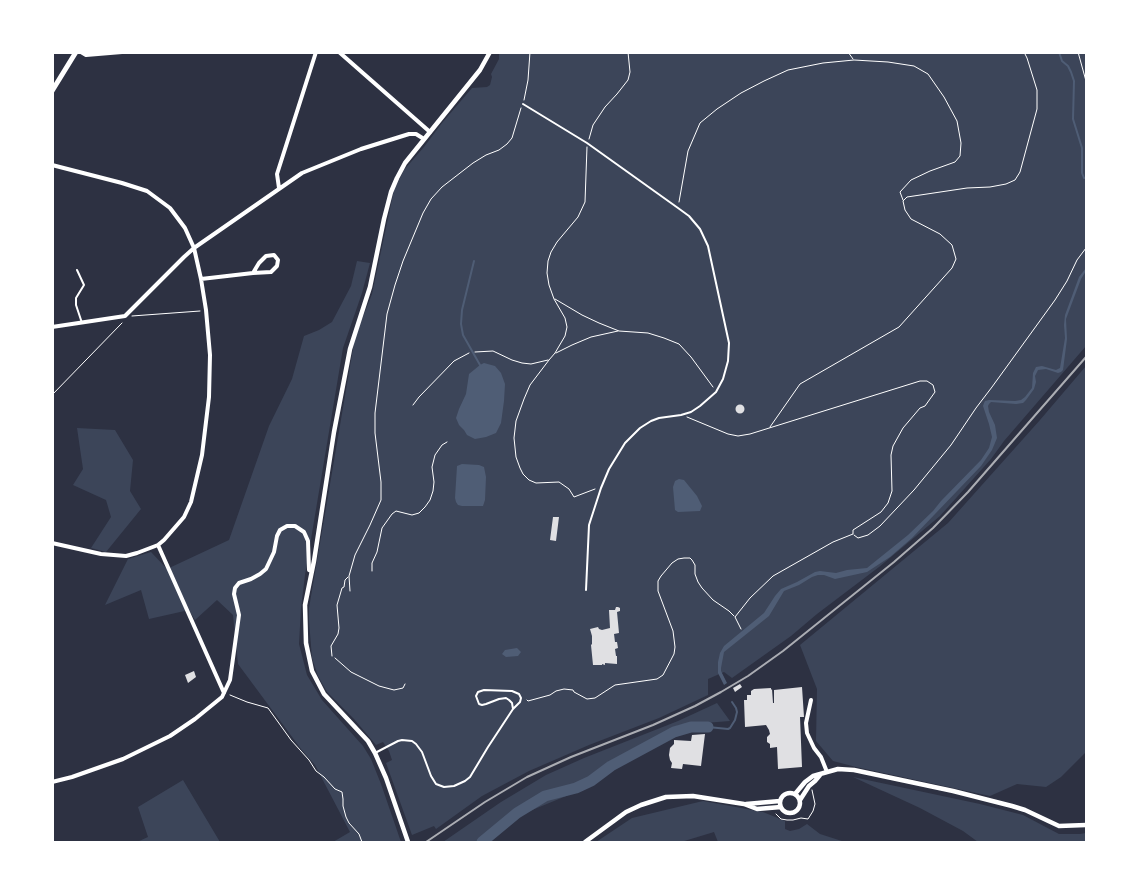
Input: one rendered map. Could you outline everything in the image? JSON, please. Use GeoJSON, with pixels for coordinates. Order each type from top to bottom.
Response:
{"type":"FeatureCollection","features":[{"type":"Feature","properties":{"kind":"main road"},"geometry":{"type":"LineString","coordinates":[[52,91],[76,52]]}},
{"type":"Feature","properties":{"kind":"street"},"geometry":{"type":"LineString","coordinates":[[81,52],[86,55],[122,52]]}},
{"type":"Feature","properties":{"kind":"street"},"geometry":{"type":"LineString","coordinates":[[279,188],[277,174],[316,52]]}},
{"type":"Feature","properties":{"kind":"street"},"geometry":{"type":"LineString","coordinates":[[339,52],[430,132]]}},
{"type":"Feature","properties":{"kind":"street"},"geometry":{"type":"LineString","coordinates":[[408,842],[386,778],[368,741],[324,694],[312,671],[306,642],[305,605],[350,349],[370,287],[391,192],[405,163],[480,70],[490,52]]}},
{"type":"Feature","properties":{"kind":"street"},"geometry":{"type":"LineString","coordinates":[[52,327],[125,316],[194,248],[302,173],[361,149],[409,134],[416,134],[424,139]]}},
{"type":"Feature","properties":{"kind":"street"},"geometry":{"type":"LineString","coordinates":[[52,165],[147,191],[170,208],[186,228],[194,248],[206,310],[210,355],[209,397],[202,455],[191,502],[184,517],[158,545],[126,556],[101,554],[52,543]]}},
{"type":"Feature","properties":{"kind":"street"},"geometry":{"type":"LineString","coordinates":[[201,279],[271,272],[277,266],[278,260],[274,255],[266,256],[253,273]]}},
{"type":"Feature","properties":{"kind":"street"},"geometry":{"type":"LineString","coordinates":[[52,782],[123,759],[170,736],[222,697],[230,680],[239,615],[234,594],[235,588],[239,583],[256,577],[266,569],[274,552],[280,530],[287,526],[295,526],[304,532],[308,541],[309,570],[312,571]]}},
{"type":"Feature","properties":{"kind":"street"},"geometry":{"type":"LineString","coordinates":[[158,545],[224,693]]}},
{"type":"Feature","properties":{"kind":"street"},"geometry":{"type":"LineString","coordinates":[[811,700],[806,723],[807,733],[814,748],[821,757],[827,772]]}},
{"type":"Feature","properties":{"kind":"street"},"geometry":{"type":"LineString","coordinates":[[795,794],[813,776],[838,770],[854,770],[972,795],[1018,808],[1059,826],[1086,825]]}},
{"type":"Feature","properties":{"kind":"street"},"geometry":{"type":"LineString","coordinates":[[800,800],[795,794],[786,794],[780,801],[781,807],[785,811],[793,812],[798,809],[800,800],[809,786],[820,775]]}},
{"type":"Feature","properties":{"kind":"street"},"geometry":{"type":"LineString","coordinates":[[585,842],[626,812],[654,800],[693,796],[744,804],[757,809],[781,807]]}},
{"type":"Feature","properties":{"kind":"street"},"geometry":{"type":"LineString","coordinates":[[744,804],[780,801]]}},
{"type":"Feature","properties":{"kind":"lane"},"geometry":{"type":"LineString","coordinates":[[523,104],[587,143],[689,216],[700,229],[708,246],[729,343],[728,361],[723,379],[716,392],[691,412],[659,418],[640,428],[625,443],[609,469],[589,525],[586,590]]}},
{"type":"Feature","properties":{"kind":"lane"},"geometry":{"type":"LineString","coordinates":[[77,270],[84,285],[76,298],[76,305],[82,323]]}},
{"type":"Feature","properties":{"kind":"lane"},"geometry":{"type":"LineString","coordinates":[[375,754],[398,741],[412,741],[422,752],[436,784],[444,787],[454,786],[466,781],[470,777],[521,698],[519,694],[512,691],[484,690],[478,692],[476,696],[479,704],[482,705],[506,698],[512,703],[513,709]]}},
{"type":"Feature","properties":{"kind":"path"},"geometry":{"type":"LineString","coordinates":[[350,591],[349,576],[355,555],[381,500],[381,482],[375,433],[376,413],[387,314],[403,261],[423,213],[442,187],[473,163],[499,150],[512,138],[523,104],[528,80],[530,52]]}},
{"type":"Feature","properties":{"kind":"path"},"geometry":{"type":"LineString","coordinates":[[556,354],[565,336],[566,328],[565,318],[554,299],[549,285],[547,273],[549,256],[557,242],[578,217],[585,202],[587,143],[593,125],[605,107],[628,80],[630,72],[628,52]]}},
{"type":"Feature","properties":{"kind":"path"},"geometry":{"type":"LineString","coordinates":[[848,52],[854,60]]}},
{"type":"Feature","properties":{"kind":"path"},"geometry":{"type":"LineString","coordinates":[[903,202],[907,197],[961,188],[998,186],[1015,180],[1020,172],[1037,110],[1037,90],[1024,52]]}},
{"type":"Feature","properties":{"kind":"path"},"geometry":{"type":"LineString","coordinates":[[1078,52],[1086,81]]}},
{"type":"Feature","properties":{"kind":"path"},"geometry":{"type":"LineString","coordinates":[[678,208],[688,151],[700,123],[741,93],[788,70],[816,64],[854,60],[914,66],[928,74],[944,97],[957,122],[961,143],[960,156],[955,162],[911,180],[900,192],[905,210],[911,219],[940,234],[952,244],[956,259],[952,268],[899,327],[800,384],[770,427]]}},
{"type":"Feature","properties":{"kind":"path"},"geometry":{"type":"LineString","coordinates":[[853,534],[858,538],[868,535],[880,526],[914,490],[951,445],[1055,300],[1086,248]]}},
{"type":"Feature","properties":{"kind":"path"},"geometry":{"type":"LineString","coordinates":[[554,299],[598,323],[619,331],[648,333],[679,344],[691,357],[716,392]]}},
{"type":"Feature","properties":{"kind":"path"},"geometry":{"type":"LineString","coordinates":[[52,396],[122,324],[125,316],[206,310]]}},
{"type":"Feature","properties":{"kind":"path"},"geometry":{"type":"LineString","coordinates":[[601,488],[574,497],[559,482],[532,482],[526,478],[520,468],[515,446],[516,421],[530,385],[549,360],[572,345],[619,331]]}},
{"type":"Feature","properties":{"kind":"path"},"geometry":{"type":"LineString","coordinates":[[475,352],[493,351],[512,360],[531,364],[549,360]]}},
{"type":"Feature","properties":{"kind":"path"},"geometry":{"type":"LineString","coordinates":[[413,405],[454,361],[469,353]]}},
{"type":"Feature","properties":{"kind":"path"},"geometry":{"type":"LineString","coordinates":[[681,415],[738,436],[750,434],[920,381],[927,381],[933,385],[934,392],[930,399],[903,428],[893,446],[891,455],[892,491],[888,503],[881,512],[854,530],[853,534],[833,542],[772,576],[734,617]]}},
{"type":"Feature","properties":{"kind":"path"},"geometry":{"type":"LineString","coordinates":[[372,571],[372,563],[377,552],[382,528],[392,514],[396,512],[412,515],[419,513],[430,500],[433,491],[432,467],[435,456],[442,445],[447,442]]}},
{"type":"Feature","properties":{"kind":"path"},"geometry":{"type":"LineString","coordinates":[[527,700],[550,695],[556,691],[573,690],[587,700],[595,698],[615,685],[657,679],[664,675],[676,647],[658,591],[658,581],[672,563],[678,559],[690,558],[692,560],[695,565],[695,574],[702,588],[713,600],[729,611],[741,629]]}},
{"type":"Feature","properties":{"kind":"path"},"geometry":{"type":"LineString","coordinates":[[332,656],[331,646],[338,634],[339,628],[337,605],[345,580],[349,576]]}},
{"type":"Feature","properties":{"kind":"path"},"geometry":{"type":"LineString","coordinates":[[335,658],[352,672],[379,686],[394,690],[403,688],[405,684]]}},
{"type":"Feature","properties":{"kind":"path"},"geometry":{"type":"LineString","coordinates":[[224,693],[268,708],[316,771],[342,792],[342,806],[346,817],[359,834],[362,842]]}},
{"type":"Feature","properties":{"kind":"path"},"geometry":{"type":"LineString","coordinates":[[774,811],[777,815],[787,820],[808,819],[815,804],[813,792],[810,788]]}},
{"type":"Feature","properties":{"kind":"shaded area"},"geometry":{"type":"Polygon","coordinates":[[[499,53],[1086,53],[1086,346],[1004,441],[991,459],[940,516],[791,636],[732,678],[724,672],[708,679],[708,695],[659,718],[529,771],[482,796],[436,829],[434,826],[412,835],[386,763],[392,760],[389,751],[383,742],[376,745],[327,692],[318,676],[312,658],[309,608],[355,337],[372,294],[394,190],[404,170],[472,88],[490,85],[491,74],[499,59],[499,53]]]}},
{"type":"Feature","properties":{"kind":"shaded area"},"geometry":{"type":"Polygon","coordinates":[[[357,261],[370,263],[343,348],[305,575],[299,644],[307,675],[322,700],[363,746],[371,759],[401,842],[333,842],[350,832],[315,765],[238,664],[233,615],[217,600],[195,620],[189,610],[149,619],[141,590],[105,605],[128,559],[151,552],[167,569],[229,540],[269,426],[292,379],[304,336],[332,322],[351,286],[357,261]]]}},
{"type":"Feature","properties":{"kind":"shaded area"},"geometry":{"type":"Polygon","coordinates":[[[1086,268],[1066,319],[1067,339],[1063,370],[1058,373],[1046,369],[1038,370],[1035,376],[1034,389],[1023,403],[991,402],[989,404],[989,412],[995,425],[997,438],[992,450],[981,466],[912,538],[890,557],[867,572],[835,579],[818,575],[784,591],[769,616],[724,652],[721,671],[727,683],[724,685],[718,673],[718,662],[724,646],[764,613],[781,589],[815,572],[836,573],[867,568],[908,535],[981,460],[989,448],[992,437],[983,406],[985,401],[1021,400],[1032,388],[1033,373],[1036,367],[1042,366],[1056,370],[1060,368],[1065,338],[1065,315],[1079,277],[1086,268]]]}},
{"type":"Feature","properties":{"kind":"shaded area"},"geometry":{"type":"Polygon","coordinates":[[[484,363],[495,366],[501,373],[505,384],[504,401],[501,423],[496,433],[475,439],[467,435],[456,418],[466,394],[469,374],[484,363]]]}},
{"type":"Feature","properties":{"kind":"shaded area"},"geometry":{"type":"Polygon","coordinates":[[[1086,366],[1086,752],[1061,777],[1046,787],[1017,784],[990,796],[833,761],[816,741],[817,689],[800,645],[948,523],[1086,366]]]}},
{"type":"Feature","properties":{"kind":"shaded area"},"geometry":{"type":"Polygon","coordinates":[[[77,428],[115,430],[133,460],[130,491],[141,509],[106,552],[91,548],[111,517],[106,500],[73,485],[83,469],[77,428]]]}},
{"type":"Feature","properties":{"kind":"shaded area"},"geometry":{"type":"Polygon","coordinates":[[[462,464],[484,467],[486,477],[483,506],[462,506],[456,502],[457,466],[462,464]]]}},
{"type":"Feature","properties":{"kind":"shaded area"},"geometry":{"type":"Polygon","coordinates":[[[679,479],[684,480],[697,496],[702,506],[700,511],[678,512],[675,510],[673,487],[675,481],[679,479]]]}},
{"type":"Feature","properties":{"kind":"shaded area"},"geometry":{"type":"Polygon","coordinates":[[[517,648],[521,652],[518,656],[506,657],[502,654],[505,650],[517,648]]]}},
{"type":"Feature","properties":{"kind":"shaded area"},"geometry":{"type":"Polygon","coordinates":[[[717,703],[730,721],[679,725],[606,766],[576,792],[515,817],[485,842],[443,842],[501,802],[546,775],[717,703]]]}},
{"type":"Feature","properties":{"kind":"shaded area"},"geometry":{"type":"Polygon","coordinates":[[[853,777],[1023,815],[1059,834],[1086,833],[1086,842],[978,842],[963,831],[920,808],[853,777]]]}},
{"type":"Feature","properties":{"kind":"shaded area"},"geometry":{"type":"Polygon","coordinates":[[[183,780],[220,842],[137,842],[148,837],[138,807],[183,780]]]}},
{"type":"Feature","properties":{"kind":"shaded area"},"geometry":{"type":"Polygon","coordinates":[[[703,801],[763,812],[785,821],[785,829],[790,831],[799,829],[807,824],[820,834],[845,842],[718,842],[714,832],[681,842],[596,842],[632,818],[703,801]]]}},
{"type":"Feature","properties":{"kind":"building"},"geometry":{"type":"Polygon","coordinates":[[[740,405],[744,409],[740,413],[736,409],[740,405]]]}},
{"type":"Feature","properties":{"kind":"building"},"geometry":{"type":"Polygon","coordinates":[[[553,517],[559,517],[556,541],[550,540],[553,517]]]}},
{"type":"Feature","properties":{"kind":"building"},"geometry":{"type":"Polygon","coordinates":[[[616,607],[620,608],[620,611],[617,612],[619,633],[614,634],[618,648],[615,649],[617,664],[593,665],[590,629],[598,627],[602,630],[610,628],[609,610],[615,610],[616,607]]]}},
{"type":"Feature","properties":{"kind":"building"},"geometry":{"type":"Polygon","coordinates":[[[194,671],[196,677],[188,683],[185,675],[194,671]]]}},
{"type":"Feature","properties":{"kind":"building"},"geometry":{"type":"Polygon","coordinates":[[[740,684],[742,687],[735,692],[733,688],[740,684]]]}},
{"type":"Feature","properties":{"kind":"building"},"geometry":{"type":"Polygon","coordinates":[[[802,687],[804,717],[800,717],[802,767],[778,769],[777,747],[770,748],[770,744],[767,742],[767,737],[770,734],[766,725],[745,727],[744,700],[747,700],[747,695],[751,695],[751,691],[754,689],[771,688],[774,703],[774,690],[802,687]]]}},
{"type":"Feature","properties":{"kind":"building"},"geometry":{"type":"Polygon","coordinates":[[[705,734],[701,766],[683,764],[682,769],[671,768],[672,763],[669,755],[674,740],[691,741],[692,735],[705,734]]]}},
{"type":"Feature","properties":{"kind":"waterway"},"geometry":{"type":"LineString","coordinates":[[1059,52],[1062,61],[1068,66],[1074,81],[1073,119],[1082,148],[1082,173],[1084,178],[1086,178]]}},
{"type":"Feature","properties":{"kind":"waterway"},"geometry":{"type":"LineString","coordinates":[[474,261],[462,310],[461,324],[463,335],[480,365]]}},
{"type":"Feature","properties":{"kind":"waterway"},"geometry":{"type":"LineString","coordinates":[[708,727],[730,728],[737,712],[732,702]]}},
{"type":"Feature","properties":{"kind":"waterway"},"geometry":{"type":"LineString","coordinates":[[482,842],[517,813],[545,796],[576,788],[591,781],[611,766],[674,732],[691,727],[708,727]]}},
{"type":"Feature","properties":{"kind":"railway"},"geometry":{"type":"LineString","coordinates":[[426,842],[485,802],[527,777],[695,706],[748,676],[783,651],[894,562],[933,528],[968,492],[1086,357]]}}]}
